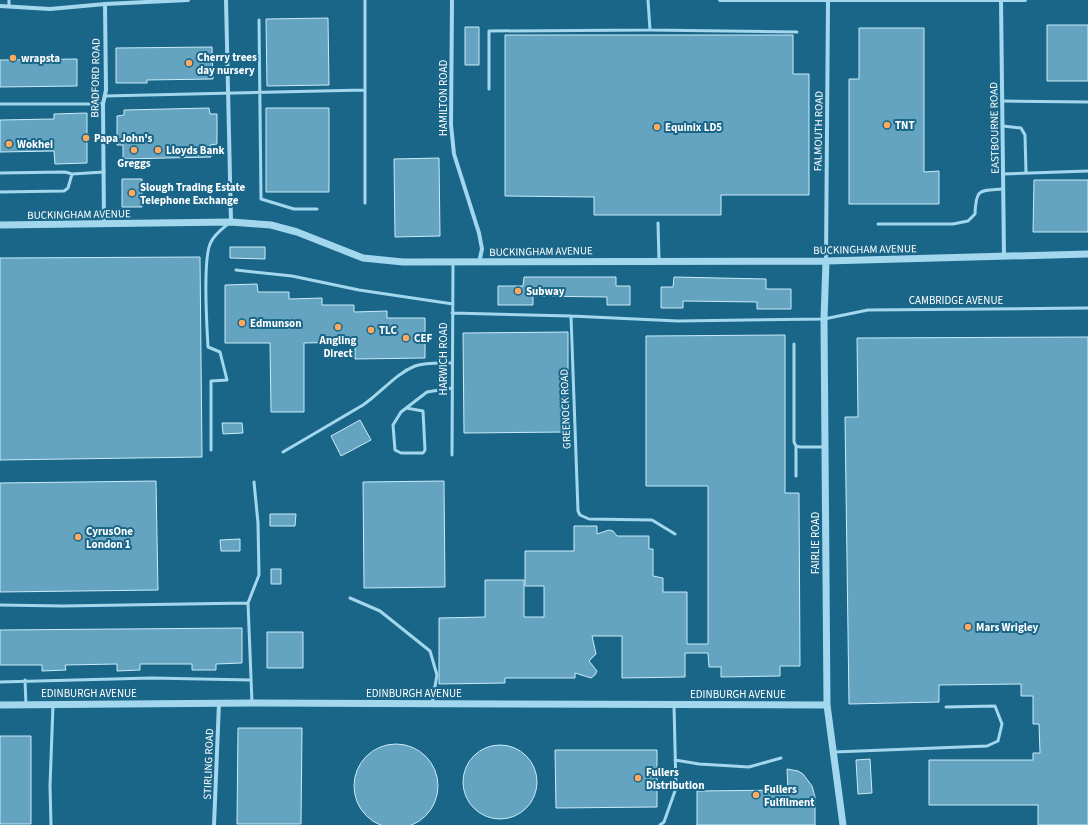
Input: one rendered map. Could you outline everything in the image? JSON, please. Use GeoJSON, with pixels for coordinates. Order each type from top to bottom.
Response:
{"type":"FeatureCollection","features":[{"type":"Feature","properties":{"kind":"street"},"geometry":{"type":"LineString","coordinates":[[0,6],[50,9],[132,1],[188,0]]}},
{"type":"Feature","properties":{"kind":"street"},"geometry":{"type":"LineString","coordinates":[[226,0],[232,222]]}},
{"type":"Feature","properties":{"kind":"street","name":"HAMILTON ROAD"},"geometry":{"type":"LineString","coordinates":[[452,0],[451,125],[454,154],[479,233],[482,249],[479,263]]}},
{"type":"Feature","properties":{"kind":"street"},"geometry":{"type":"LineString","coordinates":[[720,0],[1025,0]]}},
{"type":"Feature","properties":{"kind":"street","name":"EASTBOURNE ROAD"},"geometry":{"type":"LineString","coordinates":[[1001,0],[1004,256]]}},
{"type":"Feature","properties":{"kind":"street","name":"FALMOUTH ROAD"},"geometry":{"type":"LineString","coordinates":[[826,261],[829,1]]}},
{"type":"Feature","properties":{"kind":"street","name":"BRADFORD ROAD"},"geometry":{"type":"LineString","coordinates":[[104,225],[103,104],[105,96],[105,4]]}},
{"type":"Feature","properties":{"kind":"street","name":"BUCKINGHAM AVENUE"},"geometry":{"type":"LineString","coordinates":[[0,226],[232,222],[271,224],[297,232],[363,258],[382,261],[453,263],[659,260],[826,261],[1088,254]]}},
{"type":"Feature","properties":{"kind":"street","name":"FAIRLIE ROAD"},"geometry":{"type":"LineString","coordinates":[[826,261],[824,319],[827,705],[842,825]]}},
{"type":"Feature","properties":{"kind":"street","name":"STIRLING ROAD"},"geometry":{"type":"LineString","coordinates":[[214,825],[219,703]]}},
{"type":"Feature","properties":{"kind":"street","name":"EDINBURGH AVENUE"},"geometry":{"type":"LineString","coordinates":[[0,705],[252,703],[827,705]]}},
{"type":"Feature","properties":{"kind":"lane"},"geometry":{"type":"LineString","coordinates":[[9,0],[9,6]]}},
{"type":"Feature","properties":{"kind":"lane"},"geometry":{"type":"LineString","coordinates":[[365,0],[365,203]]}},
{"type":"Feature","properties":{"kind":"lane"},"geometry":{"type":"LineString","coordinates":[[648,0],[650,30]]}},
{"type":"Feature","properties":{"kind":"lane"},"geometry":{"type":"LineString","coordinates":[[259,20],[261,199],[294,209],[317,209]]}},
{"type":"Feature","properties":{"kind":"lane"},"geometry":{"type":"LineString","coordinates":[[489,88],[489,31],[650,30],[797,32]]}},
{"type":"Feature","properties":{"kind":"lane"},"geometry":{"type":"LineString","coordinates":[[105,96],[260,91],[365,90]]}},
{"type":"Feature","properties":{"kind":"lane"},"geometry":{"type":"LineString","coordinates":[[1002,101],[1088,102]]}},
{"type":"Feature","properties":{"kind":"lane"},"geometry":{"type":"LineString","coordinates":[[0,104],[103,104]]}},
{"type":"Feature","properties":{"kind":"lane"},"geometry":{"type":"LineString","coordinates":[[1003,126],[1021,128],[1023,130],[1025,135],[1026,174]]}},
{"type":"Feature","properties":{"kind":"lane"},"geometry":{"type":"LineString","coordinates":[[1003,174],[1088,171]]}},
{"type":"Feature","properties":{"kind":"lane"},"geometry":{"type":"LineString","coordinates":[[0,173],[65,172],[72,174],[104,172]]}},
{"type":"Feature","properties":{"kind":"lane"},"geometry":{"type":"LineString","coordinates":[[0,192],[64,191],[68,188],[72,174]]}},
{"type":"Feature","properties":{"kind":"lane"},"geometry":{"type":"LineString","coordinates":[[878,224],[953,224],[968,221],[975,214],[976,197],[978,194],[982,191],[1003,189]]}},
{"type":"Feature","properties":{"kind":"lane"},"geometry":{"type":"LineString","coordinates":[[211,450],[211,382],[227,380],[220,352],[208,347],[207,259],[210,242],[220,231],[232,222]]}},
{"type":"Feature","properties":{"kind":"lane"},"geometry":{"type":"LineString","coordinates":[[658,224],[659,260]]}},
{"type":"Feature","properties":{"kind":"lane","name":"HARWICH ROAD"},"geometry":{"type":"LineString","coordinates":[[452,455],[453,263]]}},
{"type":"Feature","properties":{"kind":"lane"},"geometry":{"type":"LineString","coordinates":[[236,270],[292,276],[359,290],[452,304]]}},
{"type":"Feature","properties":{"kind":"lane","name":"CAMBRIDGE AVENUE"},"geometry":{"type":"LineString","coordinates":[[452,313],[571,316],[678,321],[824,319],[868,310],[1088,308]]}},
{"type":"Feature","properties":{"kind":"lane","name":"GREENOCK ROAD"},"geometry":{"type":"LineString","coordinates":[[571,316],[576,502],[580,515],[589,519],[652,520],[675,534]]}},
{"type":"Feature","properties":{"kind":"lane"},"geometry":{"type":"LineString","coordinates":[[794,344],[794,442],[796,446],[796,476]]}},
{"type":"Feature","properties":{"kind":"lane"},"geometry":{"type":"LineString","coordinates":[[283,452],[376,397],[397,377],[415,366],[452,363]]}},
{"type":"Feature","properties":{"kind":"lane"},"geometry":{"type":"LineString","coordinates":[[406,408],[423,411],[425,450],[423,453],[401,453],[395,450],[393,425],[400,412],[427,392],[452,388]]}},
{"type":"Feature","properties":{"kind":"lane"},"geometry":{"type":"LineString","coordinates":[[796,446],[825,447]]}},
{"type":"Feature","properties":{"kind":"lane"},"geometry":{"type":"LineString","coordinates":[[252,703],[248,603],[259,576],[258,523],[254,482]]}},
{"type":"Feature","properties":{"kind":"lane"},"geometry":{"type":"LineString","coordinates":[[350,598],[380,612],[430,651],[437,675],[432,704]]}},
{"type":"Feature","properties":{"kind":"lane"},"geometry":{"type":"LineString","coordinates":[[0,605],[63,606],[248,603]]}},
{"type":"Feature","properties":{"kind":"lane"},"geometry":{"type":"LineString","coordinates":[[0,682],[25,680],[150,678],[251,680]]}},
{"type":"Feature","properties":{"kind":"lane"},"geometry":{"type":"LineString","coordinates":[[25,680],[26,705]]}},
{"type":"Feature","properties":{"kind":"lane"},"geometry":{"type":"LineString","coordinates":[[51,825],[50,786],[53,704]]}},
{"type":"Feature","properties":{"kind":"lane"},"geometry":{"type":"LineString","coordinates":[[660,825],[664,822],[676,788],[674,705]]}},
{"type":"Feature","properties":{"kind":"lane"},"geometry":{"type":"LineString","coordinates":[[832,752],[987,746],[998,741],[1002,724],[995,706],[946,707]]}},
{"type":"Feature","properties":{"kind":"lane"},"geometry":{"type":"LineString","coordinates":[[675,760],[699,764],[749,766],[781,758]]}},
{"type":"Feature","properties":{"kind":"building"},"geometry":{"type":"Polygon","coordinates":[[[328,18],[329,85],[267,86],[266,19],[328,18]]]}},
{"type":"Feature","properties":{"kind":"building"},"geometry":{"type":"Polygon","coordinates":[[[1047,25],[1088,25],[1088,81],[1047,81],[1047,25]]]}},
{"type":"Feature","properties":{"kind":"building"},"geometry":{"type":"Polygon","coordinates":[[[465,27],[479,27],[479,65],[465,65],[465,27]]]}},
{"type":"Feature","properties":{"kind":"building","name":"TNT"},"geometry":{"type":"Polygon","coordinates":[[[859,28],[924,28],[924,172],[939,171],[939,204],[849,204],[849,79],[859,79],[859,28]]]}},
{"type":"Feature","properties":{"kind":"building","name":"Equinix LD5"},"geometry":{"type":"Polygon","coordinates":[[[505,35],[793,35],[793,74],[809,74],[809,195],[721,195],[721,215],[594,215],[594,197],[505,196],[505,35]]]}},
{"type":"Feature","properties":{"kind":"building"},"geometry":{"type":"Polygon","coordinates":[[[212,47],[213,79],[147,80],[147,83],[116,83],[116,48],[212,47]]]}},
{"type":"Feature","properties":{"kind":"building"},"geometry":{"type":"Polygon","coordinates":[[[77,59],[77,86],[0,87],[0,60],[77,59]]]}},
{"type":"Feature","properties":{"kind":"building"},"geometry":{"type":"Polygon","coordinates":[[[209,108],[210,114],[217,114],[217,144],[210,145],[211,157],[123,159],[123,145],[117,145],[117,116],[124,115],[124,110],[209,108]]]}},
{"type":"Feature","properties":{"kind":"building"},"geometry":{"type":"Polygon","coordinates":[[[266,108],[329,108],[329,192],[266,192],[266,108]]]}},
{"type":"Feature","properties":{"kind":"building"},"geometry":{"type":"Polygon","coordinates":[[[87,113],[87,163],[55,164],[54,151],[0,152],[0,120],[54,119],[54,114],[87,113]]]}},
{"type":"Feature","properties":{"kind":"building"},"geometry":{"type":"Polygon","coordinates":[[[439,158],[440,236],[395,237],[394,159],[439,158]]]}},
{"type":"Feature","properties":{"kind":"building","name":"Slough Trading Estate Telephone Exchange"},"geometry":{"type":"Polygon","coordinates":[[[122,179],[142,179],[142,207],[122,207],[122,179]]]}},
{"type":"Feature","properties":{"kind":"building"},"geometry":{"type":"Polygon","coordinates":[[[1034,180],[1088,180],[1088,232],[1033,232],[1034,180]]]}},
{"type":"Feature","properties":{"kind":"building"},"geometry":{"type":"Polygon","coordinates":[[[230,247],[265,247],[265,259],[230,258],[230,247]]]}},
{"type":"Feature","properties":{"kind":"building"},"geometry":{"type":"Polygon","coordinates":[[[200,257],[202,457],[0,460],[0,258],[200,257]]]}},
{"type":"Feature","properties":{"kind":"building"},"geometry":{"type":"Polygon","coordinates":[[[524,277],[616,277],[616,286],[630,286],[630,305],[607,305],[607,297],[533,296],[533,305],[498,305],[498,286],[523,286],[524,277]]]}},
{"type":"Feature","properties":{"kind":"building"},"geometry":{"type":"Polygon","coordinates":[[[674,277],[766,279],[766,289],[791,289],[791,309],[757,309],[757,302],[683,301],[683,308],[661,308],[661,287],[673,287],[674,277]]]}},
{"type":"Feature","properties":{"kind":"building"},"geometry":{"type":"Polygon","coordinates":[[[257,284],[258,292],[289,292],[289,299],[322,298],[322,305],[354,305],[354,312],[387,311],[387,318],[425,318],[425,358],[355,359],[355,342],[304,343],[304,412],[271,412],[270,343],[225,343],[225,285],[257,284]]]}},
{"type":"Feature","properties":{"kind":"building"},"geometry":{"type":"Polygon","coordinates":[[[568,332],[568,432],[464,433],[463,333],[568,332]]]}},
{"type":"Feature","properties":{"kind":"building"},"geometry":{"type":"Polygon","coordinates":[[[785,335],[785,493],[799,493],[800,666],[780,666],[780,676],[721,677],[721,667],[709,667],[708,653],[685,653],[685,677],[622,678],[622,636],[592,636],[596,654],[589,661],[597,671],[591,678],[575,673],[575,678],[505,678],[505,683],[439,684],[439,618],[485,617],[485,580],[524,580],[524,617],[544,617],[544,586],[525,586],[525,551],[574,551],[574,526],[597,526],[597,534],[609,530],[613,531],[617,536],[649,536],[649,549],[653,549],[653,576],[663,578],[663,592],[687,592],[687,644],[708,644],[708,486],[646,486],[646,336],[785,335]]]}},
{"type":"Feature","properties":{"kind":"building","name":"Mars Wrigley"},"geometry":{"type":"Polygon","coordinates":[[[1088,337],[1088,825],[1038,825],[1038,805],[929,805],[929,760],[1033,760],[1033,753],[1040,753],[1039,724],[1033,724],[1033,696],[1021,696],[1021,684],[939,685],[939,702],[849,704],[845,417],[858,417],[857,338],[1088,337]]]}},
{"type":"Feature","properties":{"kind":"building"},"geometry":{"type":"Polygon","coordinates":[[[360,420],[371,440],[341,456],[331,436],[360,420]]]}},
{"type":"Feature","properties":{"kind":"building"},"geometry":{"type":"Polygon","coordinates":[[[222,423],[242,423],[243,433],[223,434],[222,423]]]}},
{"type":"Feature","properties":{"kind":"building","name":"CyrusOne London 1"},"geometry":{"type":"Polygon","coordinates":[[[156,481],[158,590],[0,592],[0,483],[156,481]]]}},
{"type":"Feature","properties":{"kind":"building"},"geometry":{"type":"Polygon","coordinates":[[[444,481],[445,587],[364,588],[363,482],[444,481]]]}},
{"type":"Feature","properties":{"kind":"building"},"geometry":{"type":"Polygon","coordinates":[[[270,514],[296,514],[295,526],[270,526],[270,514]]]}},
{"type":"Feature","properties":{"kind":"building"},"geometry":{"type":"Polygon","coordinates":[[[240,539],[240,551],[221,551],[220,540],[240,539]]]}},
{"type":"Feature","properties":{"kind":"building"},"geometry":{"type":"Polygon","coordinates":[[[271,569],[281,569],[281,584],[271,584],[271,569]]]}},
{"type":"Feature","properties":{"kind":"building"},"geometry":{"type":"Polygon","coordinates":[[[242,628],[242,663],[216,664],[216,670],[192,670],[192,664],[140,664],[140,670],[117,671],[117,664],[65,665],[66,670],[42,671],[42,665],[0,665],[0,630],[242,628]]]}},
{"type":"Feature","properties":{"kind":"building"},"geometry":{"type":"Polygon","coordinates":[[[267,632],[303,632],[303,668],[267,668],[267,632]]]}},
{"type":"Feature","properties":{"kind":"building"},"geometry":{"type":"Polygon","coordinates":[[[238,728],[302,728],[301,824],[237,824],[238,728]]]}},
{"type":"Feature","properties":{"kind":"building"},"geometry":{"type":"Polygon","coordinates":[[[0,736],[31,736],[31,824],[0,824],[0,736]]]}},
{"type":"Feature","properties":{"kind":"building"},"geometry":{"type":"Polygon","coordinates":[[[396,744],[412,747],[426,756],[435,770],[438,786],[435,802],[426,816],[412,825],[396,828],[380,825],[366,816],[357,802],[354,786],[357,770],[366,756],[380,747],[396,744]]]}},
{"type":"Feature","properties":{"kind":"building"},"geometry":{"type":"Polygon","coordinates":[[[500,745],[514,748],[526,756],[534,768],[537,782],[534,796],[526,808],[514,816],[500,819],[486,816],[474,808],[466,796],[463,782],[466,768],[474,756],[486,748],[500,745]]]}},
{"type":"Feature","properties":{"kind":"building"},"geometry":{"type":"Polygon","coordinates":[[[555,750],[657,750],[657,807],[556,808],[555,750]]]}},
{"type":"Feature","properties":{"kind":"building"},"geometry":{"type":"Polygon","coordinates":[[[870,759],[872,793],[858,794],[856,760],[870,759]]]}},
{"type":"Feature","properties":{"kind":"building","name":"Fullers Fulfilment"},"geometry":{"type":"Polygon","coordinates":[[[787,769],[798,771],[803,774],[812,786],[815,797],[815,825],[697,825],[697,791],[788,790],[787,769]]]}},
{"type":"Feature","properties":{"kind":"place","name":"wrapsta"},"geometry":{"type":"Point","coordinates":[13,58]}},
{"type":"Feature","properties":{"kind":"place","name":"Cherry trees day nursery"},"geometry":{"type":"Point","coordinates":[189,63]}},
{"type":"Feature","properties":{"kind":"place","name":"TNT"},"geometry":{"type":"Point","coordinates":[887,125]}},
{"type":"Feature","properties":{"kind":"place","name":"Equinix LD5"},"geometry":{"type":"Point","coordinates":[657,127]}},
{"type":"Feature","properties":{"kind":"place","name":"Papa John's"},"geometry":{"type":"Point","coordinates":[86,138]}},
{"type":"Feature","properties":{"kind":"place","name":"Wokhei"},"geometry":{"type":"Point","coordinates":[9,144]}},
{"type":"Feature","properties":{"kind":"place","name":"Greggs"},"geometry":{"type":"Point","coordinates":[134,150]}},
{"type":"Feature","properties":{"kind":"place","name":"Lloyds Bank"},"geometry":{"type":"Point","coordinates":[158,150]}},
{"type":"Feature","properties":{"kind":"place","name":"Slough Trading Estate Telephone Exchange"},"geometry":{"type":"Point","coordinates":[132,193]}},
{"type":"Feature","properties":{"kind":"place","name":"Subway"},"geometry":{"type":"Point","coordinates":[518,291]}},
{"type":"Feature","properties":{"kind":"place","name":"Edmunson"},"geometry":{"type":"Point","coordinates":[242,323]}},
{"type":"Feature","properties":{"kind":"place","name":"Angling Direct"},"geometry":{"type":"Point","coordinates":[338,327]}},
{"type":"Feature","properties":{"kind":"place","name":"TLC"},"geometry":{"type":"Point","coordinates":[371,330]}},
{"type":"Feature","properties":{"kind":"place","name":"CEF"},"geometry":{"type":"Point","coordinates":[406,338]}},
{"type":"Feature","properties":{"kind":"place","name":"CyrusOne London 1"},"geometry":{"type":"Point","coordinates":[78,537]}},
{"type":"Feature","properties":{"kind":"place","name":"Mars Wrigley"},"geometry":{"type":"Point","coordinates":[968,627]}},
{"type":"Feature","properties":{"kind":"place","name":"Fullers Distribution"},"geometry":{"type":"Point","coordinates":[638,778]}},
{"type":"Feature","properties":{"kind":"place","name":"Fullers Fulfilment"},"geometry":{"type":"Point","coordinates":[756,795]}}]}
